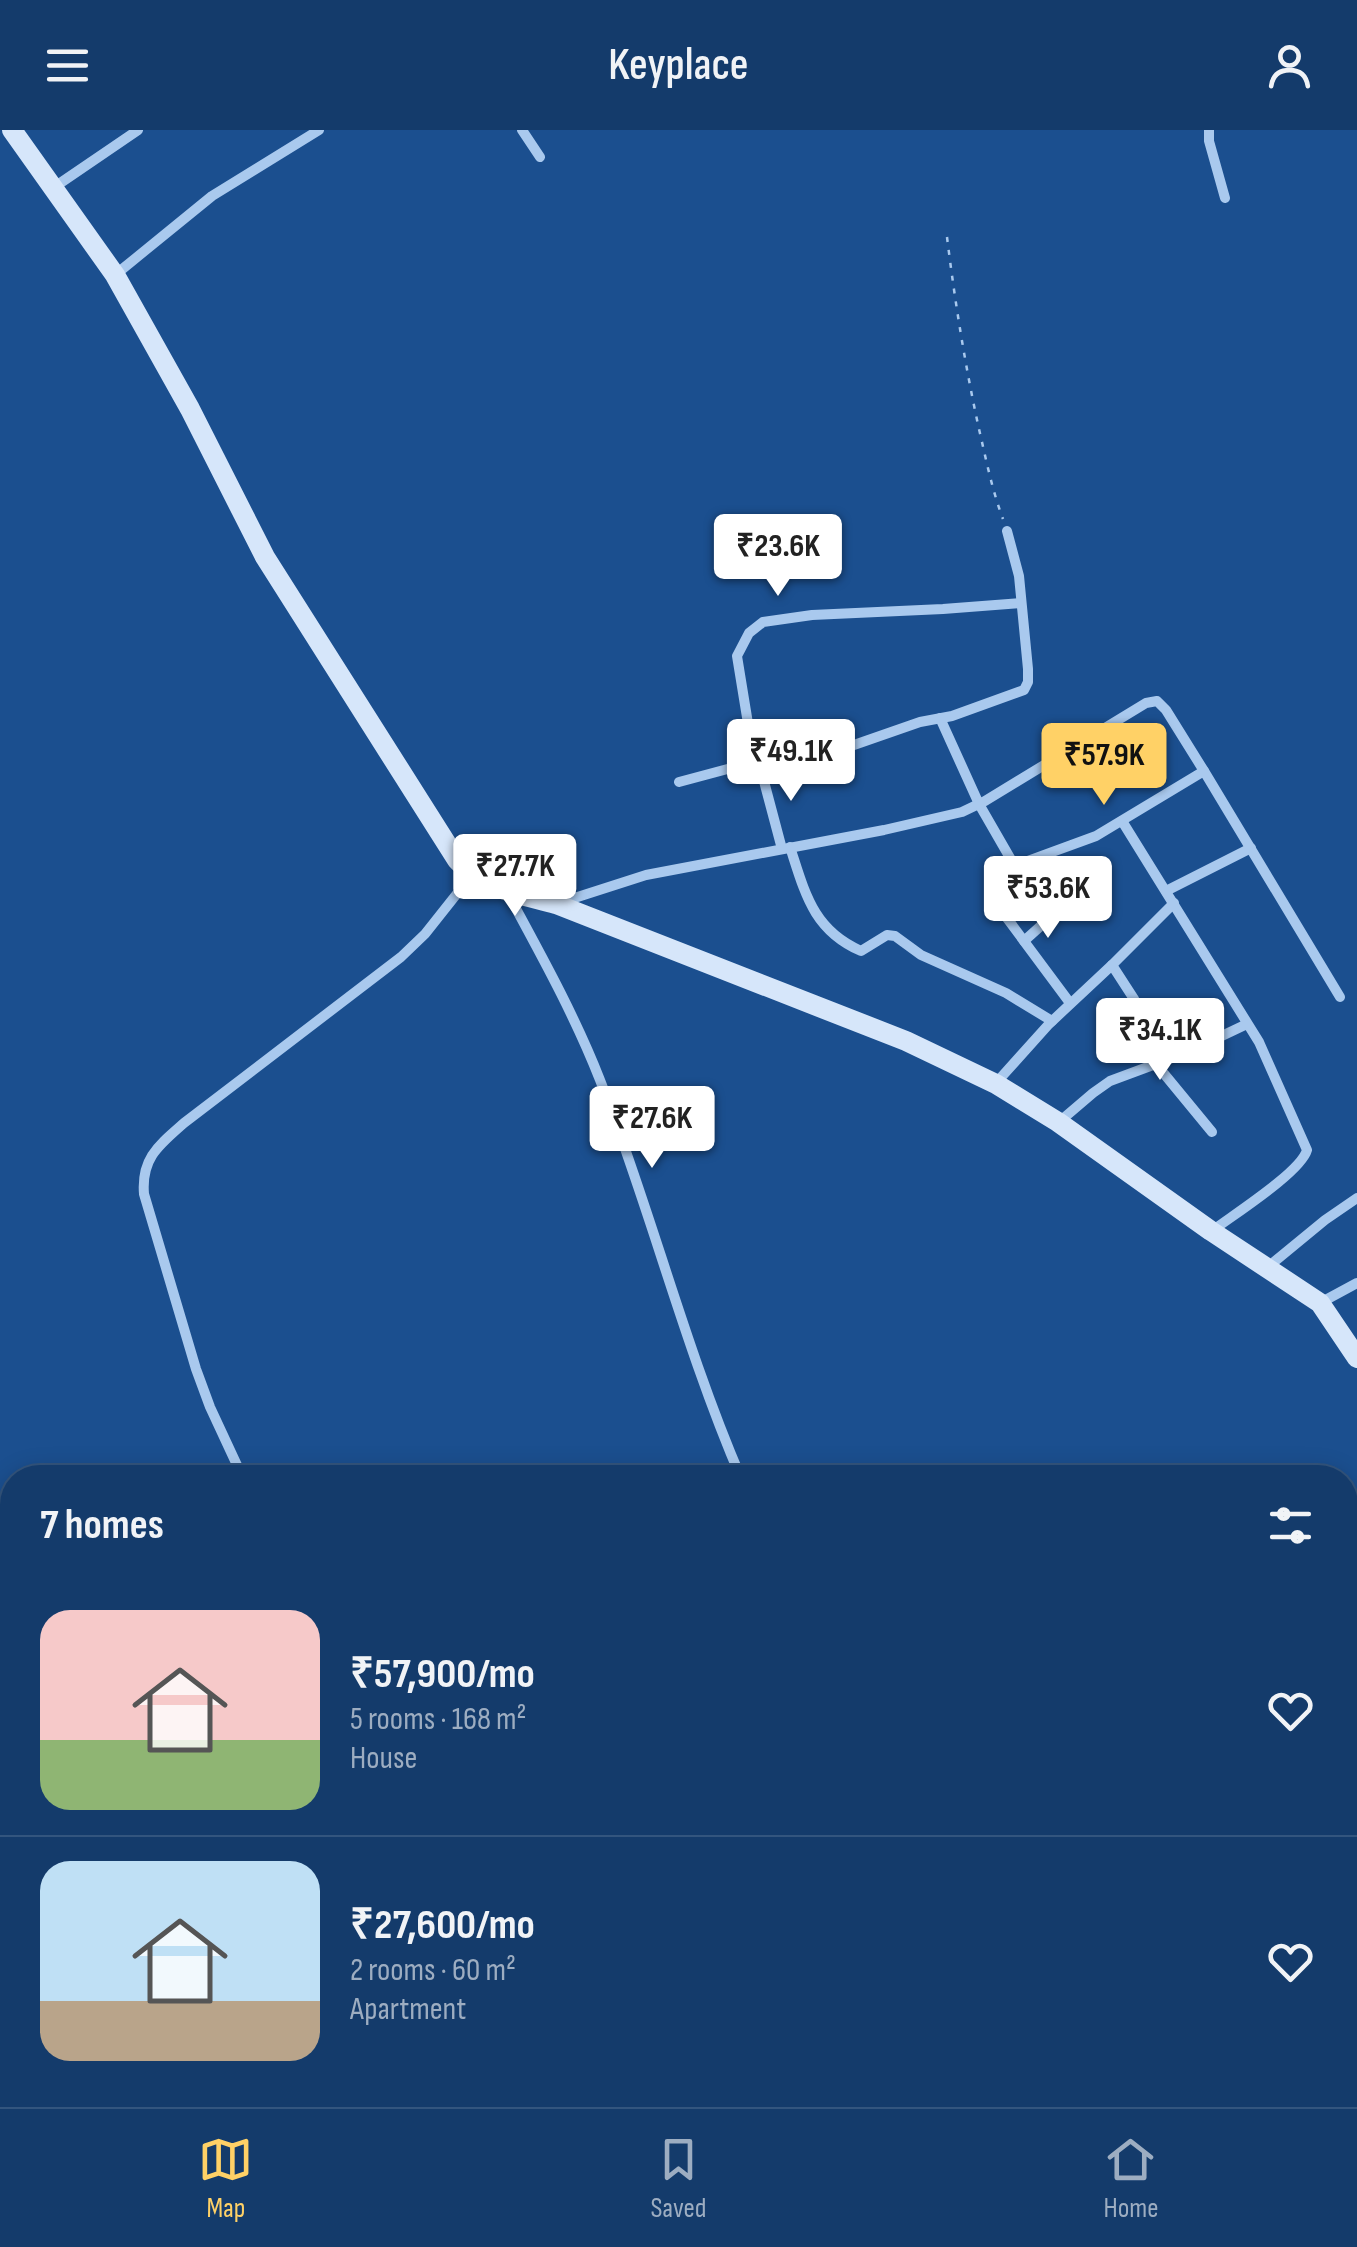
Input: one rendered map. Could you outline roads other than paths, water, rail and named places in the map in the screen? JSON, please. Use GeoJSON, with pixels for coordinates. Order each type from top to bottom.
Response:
{"type":"FeatureCollection","features":[{"type":"Feature","properties":{"kind":"street"},"geometry":{"type":"LineString","coordinates":[[12,130],[115,275],[190,409],[265,557],[471,876],[556,904],[906,1042],[996,1084],[1058,1122],[1320,1303],[1357,1358]]}},
{"type":"Feature","properties":{"kind":"street"},"geometry":{"type":"LineString","coordinates":[[52,188],[138,130]]}},
{"type":"Feature","properties":{"kind":"street"},"geometry":{"type":"LineString","coordinates":[[115,275],[212,196],[319,130]]}},
{"type":"Feature","properties":{"kind":"street"},"geometry":{"type":"LineString","coordinates":[[522,130],[540,157]]}},
{"type":"Feature","properties":{"kind":"street"},"geometry":{"type":"LineString","coordinates":[[1209,130],[1225,198]]}},
{"type":"Feature","properties":{"kind":"street"},"geometry":{"type":"LineString","coordinates":[[743,764],[761,770],[785,769],[920,722],[1014,696],[1027,687],[1016,558],[1008,531]]}},
{"type":"Feature","properties":{"kind":"street"},"geometry":{"type":"LineString","coordinates":[[679,782],[743,764],[751,755],[738,656],[755,627],[772,620],[812,614],[1021,603]]}},
{"type":"Feature","properties":{"kind":"street"},"geometry":{"type":"LineString","coordinates":[[556,904],[646,875],[962,812],[1152,701],[1162,704],[1204,770],[1340,998]]}},
{"type":"Feature","properties":{"kind":"street"},"geometry":{"type":"LineString","coordinates":[[940,718],[979,804],[1045,919],[1024,941]]}},
{"type":"Feature","properties":{"kind":"street"},"geometry":{"type":"LineString","coordinates":[[761,770],[786,848],[814,913],[832,933],[861,951],[887,936],[895,936],[921,955],[1006,993],[1052,1021]]}},
{"type":"Feature","properties":{"kind":"street"},"geometry":{"type":"LineString","coordinates":[[1014,866],[1074,845],[1122,821],[1204,770]]}},
{"type":"Feature","properties":{"kind":"street"},"geometry":{"type":"LineString","coordinates":[[1122,821],[1259,1042],[1306,1144],[1307,1154],[1290,1172],[1211,1231]]}},
{"type":"Feature","properties":{"kind":"street"},"geometry":{"type":"LineString","coordinates":[[1166,891],[1252,848]]}},
{"type":"Feature","properties":{"kind":"street"},"geometry":{"type":"LineString","coordinates":[[236,1465],[196,1369],[144,1194],[145,1167],[160,1144],[184,1124],[401,957],[425,934],[471,876]]}},
{"type":"Feature","properties":{"kind":"street"},"geometry":{"type":"LineString","coordinates":[[506,890],[563,997],[598,1075],[697,1366],[736,1465]]}},
{"type":"Feature","properties":{"kind":"street"},"geometry":{"type":"LineString","coordinates":[[996,902],[1070,1003]]}},
{"type":"Feature","properties":{"kind":"street"},"geometry":{"type":"LineString","coordinates":[[996,1084],[1052,1021],[1174,903]]}},
{"type":"Feature","properties":{"kind":"street"},"geometry":{"type":"LineString","coordinates":[[1112,965],[1146,1024],[1156,1064],[1212,1132]]}},
{"type":"Feature","properties":{"kind":"street"},"geometry":{"type":"LineString","coordinates":[[1058,1122],[1110,1082],[1248,1024]]}},
{"type":"Feature","properties":{"kind":"street"},"geometry":{"type":"LineString","coordinates":[[1267,1268],[1357,1198]]}},
{"type":"Feature","properties":{"kind":"street"},"geometry":{"type":"LineString","coordinates":[[1320,1303],[1357,1283]]}}]}
